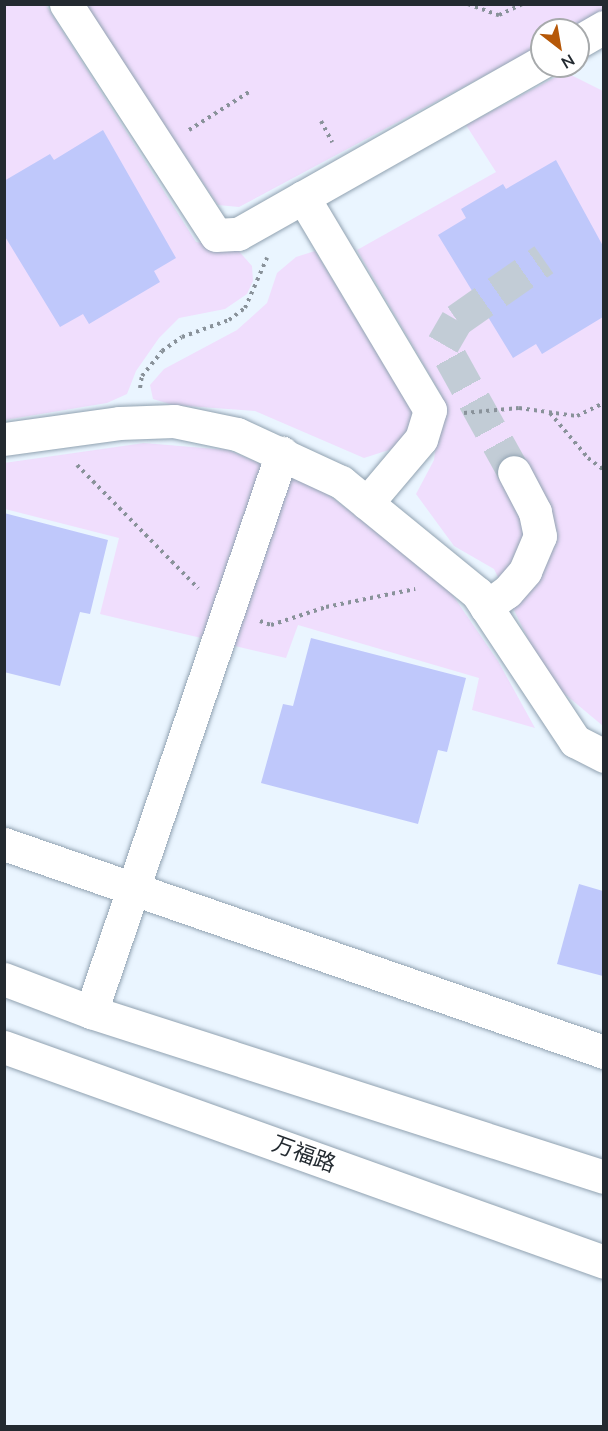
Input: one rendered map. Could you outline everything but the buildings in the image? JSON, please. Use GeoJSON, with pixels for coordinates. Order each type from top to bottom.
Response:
{"type":"FeatureCollection","features":[{"type":"Feature","properties":{"kind":"main road"},"geometry":{"type":"LineString","coordinates":[[66,4],[216,235],[238,234],[530,69]]}},
{"type":"Feature","properties":{"kind":"main road"},"geometry":{"type":"LineString","coordinates":[[590,35],[603,27]]}},
{"type":"Feature","properties":{"kind":"main road"},"geometry":{"type":"LineString","coordinates":[[291,204],[430,410],[421,439],[367,503]]}},
{"type":"Feature","properties":{"kind":"main road"},"geometry":{"type":"LineString","coordinates":[[4,440],[132,423],[174,422],[237,434],[341,482],[477,593],[576,741],[603,756]]}},
{"type":"Feature","properties":{"kind":"main road"},"geometry":{"type":"LineString","coordinates":[[91,1012],[282,453]]}},
{"type":"Feature","properties":{"kind":"main road"},"geometry":{"type":"LineString","coordinates":[[486,607],[507,592],[525,571],[540,536],[535,512],[514,472]]}},
{"type":"Feature","properties":{"kind":"main road"},"geometry":{"type":"LineString","coordinates":[[4,844],[603,1052]]}},
{"type":"Feature","properties":{"kind":"main road"},"geometry":{"type":"LineString","coordinates":[[4,979],[91,1012],[603,1178]]}},
{"type":"Feature","properties":{"kind":"main road","name":"万福路"},"geometry":{"type":"LineString","coordinates":[[4,1047],[603,1262]]}},
{"type":"Feature","properties":{"kind":"path"},"geometry":{"type":"LineString","coordinates":[[468,4],[499,15],[522,4]]}},
{"type":"Feature","properties":{"kind":"path"},"geometry":{"type":"LineString","coordinates":[[160,149],[249,92]]}},
{"type":"Feature","properties":{"kind":"path"},"geometry":{"type":"LineString","coordinates":[[132,423],[142,376],[162,351],[182,337],[229,320],[245,308],[291,204]]}},
{"type":"Feature","properties":{"kind":"path"},"geometry":{"type":"LineString","coordinates":[[430,410],[469,414],[519,408],[577,416],[603,403]]}},
{"type":"Feature","properties":{"kind":"path"},"geometry":{"type":"LineString","coordinates":[[550,412],[588,458],[603,470]]}},
{"type":"Feature","properties":{"kind":"shaded area"},"geometry":{"type":"Polygon","coordinates":[[[603,4],[604,13],[590,20],[590,18],[530,18],[530,51],[239,207],[218,205],[84,5],[603,4]]]}},
{"type":"Feature","properties":{"kind":"shaded area"},"geometry":{"type":"Polygon","coordinates":[[[5,5],[46,5],[196,242],[237,249],[252,266],[253,281],[247,294],[225,309],[179,318],[159,338],[136,371],[127,394],[107,403],[5,420],[5,5]]]}},
{"type":"Feature","properties":{"kind":"shaded area"},"geometry":{"type":"Polygon","coordinates":[[[554,78],[577,78],[603,91],[603,726],[548,680],[494,569],[454,546],[416,494],[434,460],[442,396],[357,250],[496,172],[466,125],[554,78]]]}},
{"type":"Feature","properties":{"kind":"shaded area"},"geometry":{"type":"Polygon","coordinates":[[[315,251],[412,411],[414,424],[398,447],[364,458],[255,411],[173,405],[153,399],[150,385],[164,369],[237,330],[267,303],[277,273],[296,257],[315,251]]]}},
{"type":"Feature","properties":{"kind":"shaded area"},"geometry":{"type":"Polygon","coordinates":[[[144,443],[228,450],[321,489],[445,584],[498,661],[535,728],[472,710],[479,678],[298,625],[286,658],[100,614],[119,538],[5,509],[4,463],[144,443]]]}},
{"type":"Feature","properties":{"kind":"tunnel"},"geometry":{"type":"LineString","coordinates":[[514,472],[443,344],[457,320],[544,259]]}}]}
